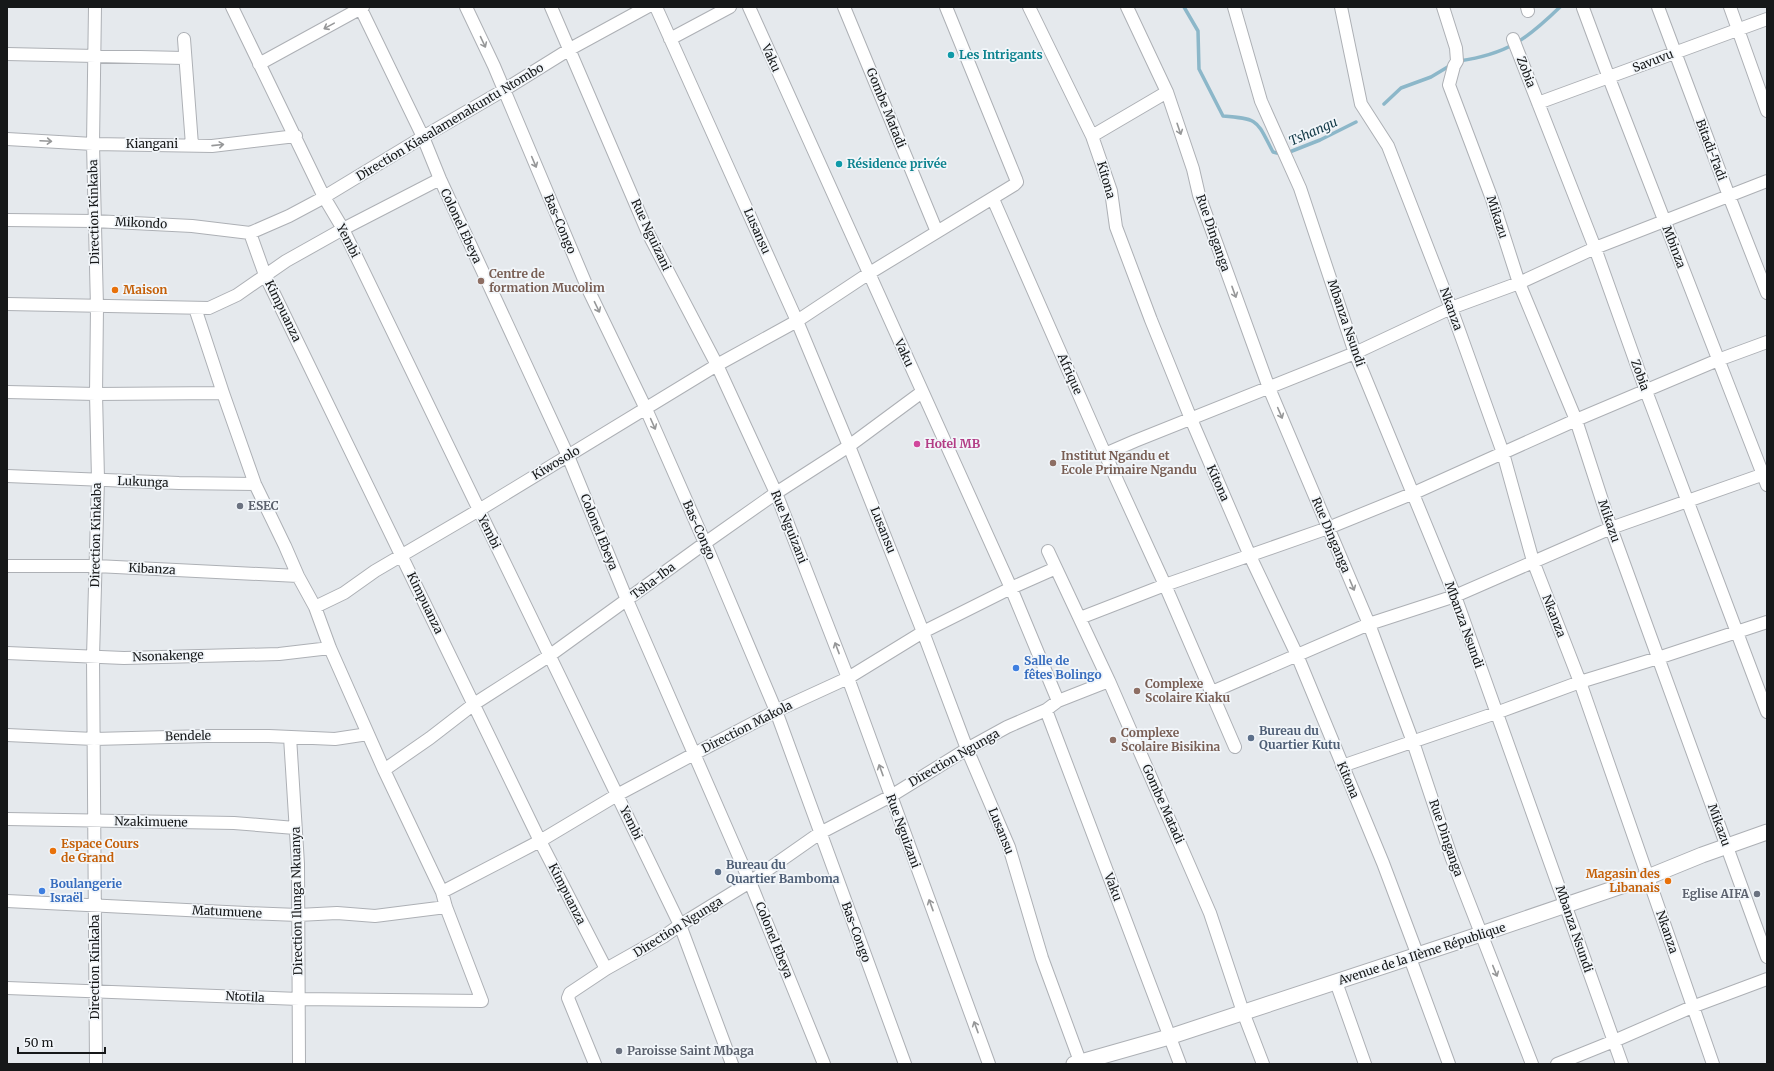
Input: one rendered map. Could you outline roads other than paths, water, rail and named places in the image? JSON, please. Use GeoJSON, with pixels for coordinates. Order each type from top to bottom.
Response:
{"type":"FeatureCollection","features":[{"type":"Feature","properties":{"kind":"street","name":"Direction Kinkaba"},"geometry":{"type":"LineString","coordinates":[[95,7],[93,144],[97,307],[96,394],[98,479],[93,657],[96,1064]]}},
{"type":"Feature","properties":{"kind":"street","name":"Yembi"},"geometry":{"type":"LineString","coordinates":[[232,7],[296,136],[324,197],[343,229],[680,925],[732,1064]]}},
{"type":"Feature","properties":{"kind":"street"},"geometry":{"type":"LineString","coordinates":[[259,64],[361,7]]}},
{"type":"Feature","properties":{"kind":"street","name":"Colonel Ebeya"},"geometry":{"type":"LineString","coordinates":[[361,7],[423,137],[440,179],[568,456],[627,600],[750,882],[824,1064]]}},
{"type":"Feature","properties":{"kind":"street","name":"Bas-Congo"},"geometry":{"type":"LineString","coordinates":[[466,7],[504,90],[588,289],[646,409],[705,542],[776,711],[905,1064]]}},
{"type":"Feature","properties":{"kind":"street","name":"Rue Nguizani"},"geometry":{"type":"LineString","coordinates":[[551,7],[648,233],[717,365],[776,493],[848,678],[989,1064]]}},
{"type":"Feature","properties":{"kind":"street","name":"Direction Kiasalamenakuntu Ntombo"},"geometry":{"type":"LineString","coordinates":[[250,233],[290,216],[324,197],[570,49],[647,7]]}},
{"type":"Feature","properties":{"kind":"street","name":"Lusansu"},"geometry":{"type":"LineString","coordinates":[[656,7],[797,321],[849,446],[923,632],[967,749],[1009,847],[1042,958],[1079,1063]]}},
{"type":"Feature","properties":{"kind":"street"},"geometry":{"type":"LineString","coordinates":[[670,39],[730,7]]}},
{"type":"Feature","properties":{"kind":"street","name":"Vaku"},"geometry":{"type":"LineString","coordinates":[[748,7],[1011,588],[1058,701]]}},
{"type":"Feature","properties":{"kind":"street","name":"Gombe Matadi"},"geometry":{"type":"LineString","coordinates":[[844,7],[937,232]]}},
{"type":"Feature","properties":{"kind":"street"},"geometry":{"type":"LineString","coordinates":[[946,7],[1017,182],[994,199]]}},
{"type":"Feature","properties":{"kind":"street","name":"Kitona"},"geometry":{"type":"LineString","coordinates":[[1029,7],[1092,136],[1110,191],[1116,227],[1191,419],[1250,556],[1297,655],[1383,863],[1449,1064]]}},
{"type":"Feature","properties":{"kind":"street","name":"Rue Dinganga"},"geometry":{"type":"LineString","coordinates":[[1127,7],[1167,92],[1193,169],[1199,195],[1270,388],[1369,624],[1413,742],[1452,859],[1532,1064]]}},
{"type":"Feature","properties":{"kind":"street","name":"Mbanza Nsundi"},"geometry":{"type":"LineString","coordinates":[[1234,7],[1261,101],[1300,188],[1355,353],[1414,493],[1454,596],[1567,905],[1589,973],[1622,1064]]}},
{"type":"Feature","properties":{"kind":"street","name":"Nkanza"},"geometry":{"type":"LineString","coordinates":[[1341,7],[1361,104],[1388,146],[1451,308],[1503,453],[1533,561],[1580,682],[1713,1064]]}},
{"type":"Feature","properties":{"kind":"street","name":"Mikazu"},"geometry":{"type":"LineString","coordinates":[[1443,7],[1456,48],[1457,61],[1454,66],[1449,85],[1492,199],[1519,283],[1576,420],[1611,528],[1767,957]]}},
{"type":"Feature","properties":{"kind":"street","name":"Bitadi-Tadi"},"geometry":{"type":"LineString","coordinates":[[1658,7],[1674,53],[1767,293]]}},
{"type":"Feature","properties":{"kind":"street"},"geometry":{"type":"LineString","coordinates":[[1730,7],[1767,111]]}},
{"type":"Feature","properties":{"kind":"street","name":"Mbinza"},"geometry":{"type":"LineString","coordinates":[[1583,8],[1718,360],[1766,477]]}},
{"type":"Feature","properties":{"kind":"street","name":"Savuvu"},"geometry":{"type":"LineString","coordinates":[[1538,103],[1767,19]]}},
{"type":"Feature","properties":{"kind":"street"},"geometry":{"type":"LineString","coordinates":[[184,39],[184,58],[192,145]]}},
{"type":"Feature","properties":{"kind":"street","name":"Zobia"},"geometry":{"type":"LineString","coordinates":[[1513,39],[1595,248],[1687,502],[1767,712]]}},
{"type":"Feature","properties":{"kind":"street"},"geometry":{"type":"LineString","coordinates":[[7,54],[184,58]]}},
{"type":"Feature","properties":{"kind":"street"},"geometry":{"type":"LineString","coordinates":[[1092,136],[1167,92]]}},
{"type":"Feature","properties":{"kind":"street","name":"Kiangani"},"geometry":{"type":"LineString","coordinates":[[7,139],[93,144],[212,146],[296,136]]}},
{"type":"Feature","properties":{"kind":"street"},"geometry":{"type":"LineString","coordinates":[[7,304],[97,307],[209,308],[237,295],[286,261],[343,229],[440,179]]}},
{"type":"Feature","properties":{"kind":"street"},"geometry":{"type":"LineString","coordinates":[[1105,454],[1355,353],[1451,308],[1519,283],[1595,248],[1767,181]]}},
{"type":"Feature","properties":{"kind":"street","name":"Kiwosolo"},"geometry":{"type":"LineString","coordinates":[[315,607],[344,593],[375,571],[479,510],[717,365],[797,321],[868,274],[994,199]]}},
{"type":"Feature","properties":{"kind":"street","name":"Afrique"},"geometry":{"type":"LineString","coordinates":[[994,199],[1235,747]]}},
{"type":"Feature","properties":{"kind":"street","name":"Mikondo"},"geometry":{"type":"LineString","coordinates":[[7,220],[94,221],[192,226],[250,233]]}},
{"type":"Feature","properties":{"kind":"street","name":"Kimpuanza"},"geometry":{"type":"LineString","coordinates":[[250,233],[265,275],[540,841],[606,969]]}},
{"type":"Feature","properties":{"kind":"street"},"geometry":{"type":"LineString","coordinates":[[195,308],[222,393],[255,484],[298,576],[315,607],[330,648],[384,770],[442,892],[446,907]]}},
{"type":"Feature","properties":{"kind":"street"},"geometry":{"type":"LineString","coordinates":[[1080,618],[1165,585],[1328,528],[1414,493],[1576,420],[1718,360],[1767,342]]}},
{"type":"Feature","properties":{"kind":"street"},"geometry":{"type":"LineString","coordinates":[[7,392],[96,394],[222,393]]}},
{"type":"Feature","properties":{"kind":"street","name":"Tsha-Iba"},"geometry":{"type":"LineString","coordinates":[[384,770],[430,738],[474,704],[550,656],[705,542],[776,493],[849,446],[922,392]]}},
{"type":"Feature","properties":{"kind":"street","name":"Lukunga"},"geometry":{"type":"LineString","coordinates":[[7,476],[172,483],[255,484]]}},
{"type":"Feature","properties":{"kind":"street"},"geometry":{"type":"LineString","coordinates":[[1212,692],[1369,624],[1454,596],[1611,528],[1766,477]]}},
{"type":"Feature","properties":{"kind":"street","name":"Gombe Matadi"},"geometry":{"type":"LineString","coordinates":[[1048,551],[1109,681],[1210,913],[1262,1064]]}},
{"type":"Feature","properties":{"kind":"street","name":"Kibanza"},"geometry":{"type":"LineString","coordinates":[[7,566],[96,566],[298,576]]}},
{"type":"Feature","properties":{"kind":"street","name":"Direction Makola"},"geometry":{"type":"LineString","coordinates":[[442,892],[540,841],[618,795],[694,754],[776,711],[848,678],[923,632],[1011,588],[1056,568]]}},
{"type":"Feature","properties":{"kind":"street"},"geometry":{"type":"LineString","coordinates":[[1342,766],[1496,713],[1580,682],[1738,633],[1767,622]]}},
{"type":"Feature","properties":{"kind":"street","name":"Nsonakenge"},"geometry":{"type":"LineString","coordinates":[[7,653],[93,657],[279,654],[330,648]]}},
{"type":"Feature","properties":{"kind":"street","name":"Direction Ngunga"},"geometry":{"type":"LineString","coordinates":[[595,1064],[570,1004],[568,998],[570,994],[606,969],[663,937],[750,882],[820,833],[890,796],[967,749],[1008,727],[1046,710],[1058,701],[1109,681]]}},
{"type":"Feature","properties":{"kind":"street","name":"Vaku"},"geometry":{"type":"LineString","coordinates":[[1046,710],[1180,1064]]}},
{"type":"Feature","properties":{"kind":"street","name":"Bendele"},"geometry":{"type":"LineString","coordinates":[[7,735],[94,739],[207,736],[290,737],[335,740],[368,734]]}},
{"type":"Feature","properties":{"kind":"street","name":"Direction Ilunga Nkuanya"},"geometry":{"type":"LineString","coordinates":[[290,737],[298,864],[299,1064]]}},
{"type":"Feature","properties":{"kind":"street","name":"Nzakimuene"},"geometry":{"type":"LineString","coordinates":[[7,819],[234,823],[295,828]]}},
{"type":"Feature","properties":{"kind":"street","name":"Avenue de la IIème République"},"geometry":{"type":"LineString","coordinates":[[1079,1063],[1169,1037],[1414,957],[1648,877],[1702,855],[1767,832]]}},
{"type":"Feature","properties":{"kind":"street","name":"Matumuene"},"geometry":{"type":"LineString","coordinates":[[7,901],[95,904],[298,915],[337,914],[375,916],[446,907]]}},
{"type":"Feature","properties":{"kind":"street","name":"Ntotila"},"geometry":{"type":"LineString","coordinates":[[7,988],[95,990],[299,999],[482,1000],[446,907]]}},
{"type":"Feature","properties":{"kind":"street"},"geometry":{"type":"LineString","coordinates":[[1557,1064],[1692,1007],[1767,979]]}},
{"type":"Feature","properties":{"kind":"street"},"geometry":{"type":"LineString","coordinates":[[1336,982],[1365,1064]]}},
{"type":"Feature","properties":{"kind":"waterway","name":"Tshangu"},"geometry":{"type":"LineString","coordinates":[[1184,7],[1198,31],[1199,69],[1223,116],[1244,118],[1256,123],[1273,152],[1281,154]]}},
{"type":"Feature","properties":{"kind":"waterway","name":"Tshangu"},"geometry":{"type":"LineString","coordinates":[[1459,61],[1490,54],[1515,44],[1548,19],[1560,7]]}},
{"type":"Feature","properties":{"kind":"waterway","name":"Tshangu"},"geometry":{"type":"LineString","coordinates":[[1384,104],[1401,88],[1431,77],[1451,65]]}},
{"type":"Feature","properties":{"kind":"waterway","name":"Tshangu"},"geometry":{"type":"LineString","coordinates":[[1287,153],[1320,140],[1356,122]]}},
{"type":"Feature","properties":{"kind":"place","name":"Les Intrigants"},"geometry":{"type":"Point","coordinates":[951,55]}},
{"type":"Feature","properties":{"kind":"place","name":"Résidence privée"},"geometry":{"type":"Point","coordinates":[839,164]}},
{"type":"Feature","properties":{"kind":"place","name":"Centre de formation Mucolim"},"geometry":{"type":"Point","coordinates":[481,281]}},
{"type":"Feature","properties":{"kind":"place","name":"Maison"},"geometry":{"type":"Point","coordinates":[115,290]}},
{"type":"Feature","properties":{"kind":"place","name":"Hotel MB"},"geometry":{"type":"Point","coordinates":[917,444]}},
{"type":"Feature","properties":{"kind":"place","name":"Institut Ngandu et Ecole Primaire Ngandu"},"geometry":{"type":"Point","coordinates":[1053,463]}},
{"type":"Feature","properties":{"kind":"place","name":"ESEC"},"geometry":{"type":"Point","coordinates":[240,506]}},
{"type":"Feature","properties":{"kind":"place","name":"Salle de fêtes Bolingo"},"geometry":{"type":"Point","coordinates":[1016,668]}},
{"type":"Feature","properties":{"kind":"place","name":"Complexe Scolaire Kiaku"},"geometry":{"type":"Point","coordinates":[1137,691]}},
{"type":"Feature","properties":{"kind":"place","name":"Bureau du Quartier Kutu"},"geometry":{"type":"Point","coordinates":[1251,738]}},
{"type":"Feature","properties":{"kind":"place","name":"Complexe Scolaire Bisikina"},"geometry":{"type":"Point","coordinates":[1113,740]}},
{"type":"Feature","properties":{"kind":"place","name":"Espace Cours de Grand"},"geometry":{"type":"Point","coordinates":[53,851]}},
{"type":"Feature","properties":{"kind":"place","name":"Bureau du Quartier Bamboma"},"geometry":{"type":"Point","coordinates":[718,872]}},
{"type":"Feature","properties":{"kind":"place","name":"Magasin des Libanais"},"geometry":{"type":"Point","coordinates":[1668,881]}},
{"type":"Feature","properties":{"kind":"place","name":"Boulangerie Israël"},"geometry":{"type":"Point","coordinates":[42,891]}},
{"type":"Feature","properties":{"kind":"place","name":"Eglise AIFA"},"geometry":{"type":"Point","coordinates":[1757,894]}},
{"type":"Feature","properties":{"kind":"place","name":"Paroisse Saint Mbaga"},"geometry":{"type":"Point","coordinates":[619,1051]}}]}
